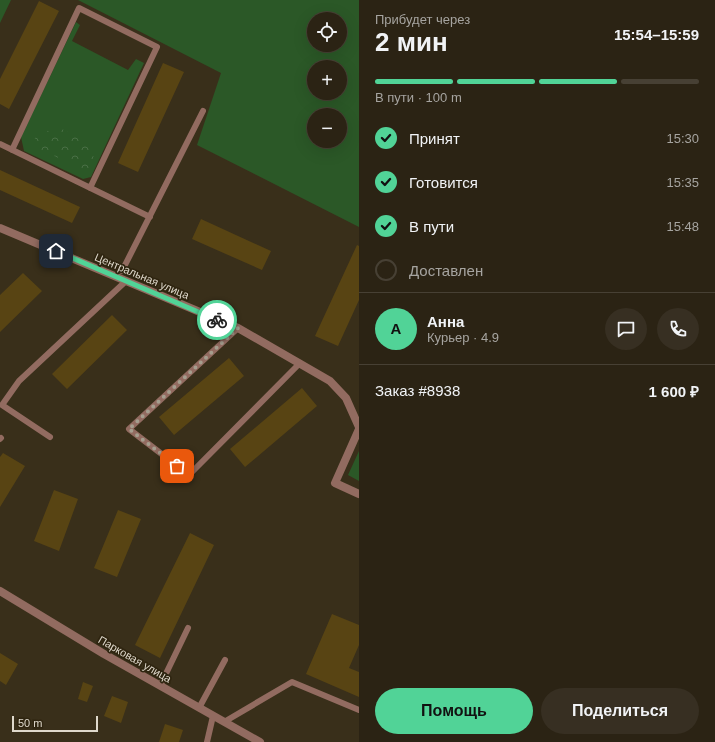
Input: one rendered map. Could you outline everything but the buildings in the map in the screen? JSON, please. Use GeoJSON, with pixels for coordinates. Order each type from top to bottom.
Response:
{"type":"FeatureCollection","features":[{"type":"Feature","properties":{"kind":"street","name":"Центральная улица"},"geometry":{"type":"LineString","coordinates":[[0,228],[238,328],[300,362],[330,381],[346,398],[359,428],[335,483],[359,494]]}},
{"type":"Feature","properties":{"kind":"street","name":"Парковая улица"},"geometry":{"type":"LineString","coordinates":[[0,591],[160,686],[260,742]]}},
{"type":"Feature","properties":{"kind":"lane"},"geometry":{"type":"LineString","coordinates":[[12,150],[79,8],[84,10],[157,47],[90,188]]}},
{"type":"Feature","properties":{"kind":"lane"},"geometry":{"type":"LineString","coordinates":[[122,271],[203,111]]}},
{"type":"Feature","properties":{"kind":"lane"},"geometry":{"type":"LineString","coordinates":[[0,144],[150,217]]}},
{"type":"Feature","properties":{"kind":"lane"},"geometry":{"type":"LineString","coordinates":[[50,437],[2,405],[19,382],[126,281]]}},
{"type":"Feature","properties":{"kind":"lane"},"geometry":{"type":"LineString","coordinates":[[238,328],[129,429],[189,475],[300,362]]}},
{"type":"Feature","properties":{"kind":"lane"},"geometry":{"type":"LineString","coordinates":[[160,686],[188,628]]}},
{"type":"Feature","properties":{"kind":"lane"},"geometry":{"type":"LineString","coordinates":[[199,708],[225,660]]}},
{"type":"Feature","properties":{"kind":"lane"},"geometry":{"type":"LineString","coordinates":[[224,722],[292,682],[359,710]]}},
{"type":"Feature","properties":{"kind":"lane"},"geometry":{"type":"LineString","coordinates":[[207,742],[213,716]]}},
{"type":"Feature","properties":{"kind":"green space"},"geometry":{"type":"Polygon","coordinates":[[[0,0],[11,0],[0,23],[0,0]]]}},
{"type":"Feature","properties":{"kind":"green space"},"geometry":{"type":"Polygon","coordinates":[[[78,0],[359,0],[359,227],[197,145],[221,73],[78,0]]]}},
{"type":"Feature","properties":{"kind":"green space"},"geometry":{"type":"Polygon","coordinates":[[[76,22],[80,25],[72,41],[128,70],[136,59],[144,63],[91,177],[83,179],[24,151],[21,137],[76,22]]]}},
{"type":"Feature","properties":{"kind":"green space"},"geometry":{"type":"Polygon","coordinates":[[[58,127],[91,144],[95,165],[90,173],[31,145],[37,135],[58,127]]]}},
{"type":"Feature","properties":{"kind":"green space"},"geometry":{"type":"Polygon","coordinates":[[[359,451],[359,481],[348,475],[359,451]]]}},
{"type":"Feature","properties":{"kind":"way so far"},"geometry":{"type":"LineString","coordinates":[[177,466],[129,429],[238,328],[217,320]]}},
{"type":"Feature","properties":{"kind":"route"},"geometry":{"type":"LineString","coordinates":[[56,251],[217,320]]}}]}
